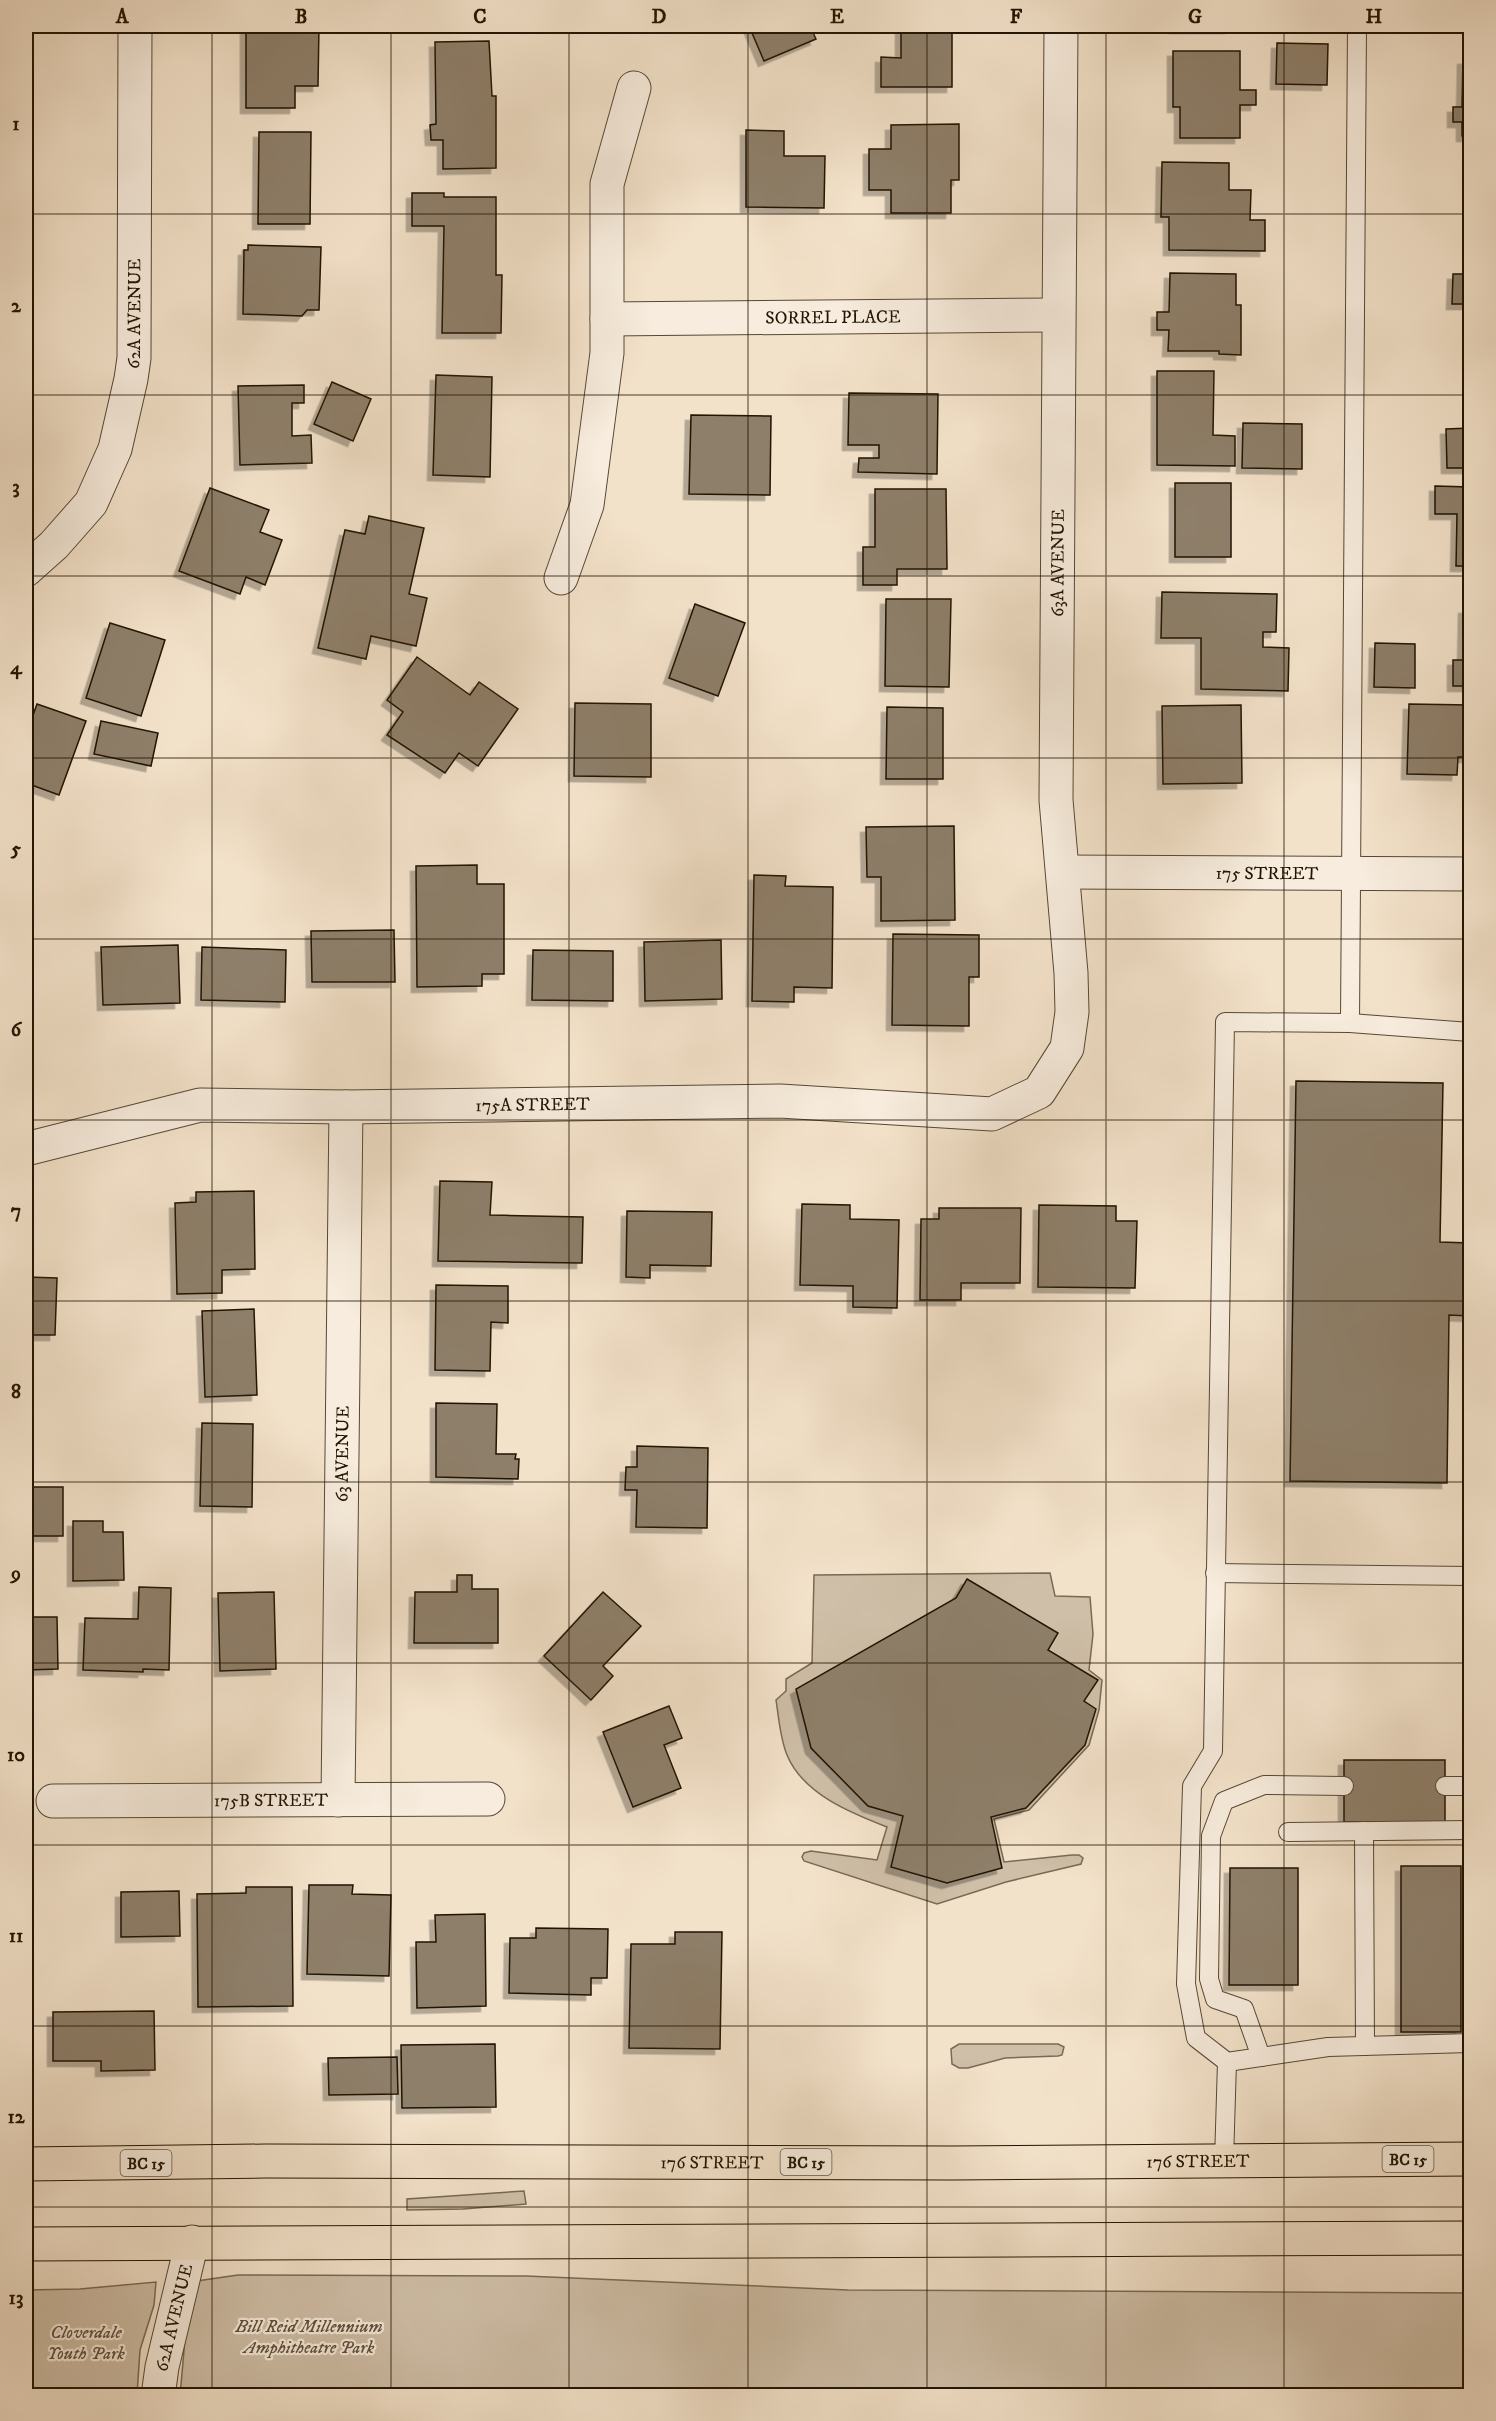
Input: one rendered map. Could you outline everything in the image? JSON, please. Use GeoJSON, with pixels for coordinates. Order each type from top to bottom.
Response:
{"type":"FeatureCollection","features":[{"type":"Feature","properties":{"kind":"highway","name":"176 STREET"},"geometry":{"type":"LineString","coordinates":[[26,2164],[266,2161],[1470,2159]]}},
{"type":"Feature","properties":{"kind":"highway"},"geometry":{"type":"LineString","coordinates":[[26,2244],[1470,2238]]}},
{"type":"Feature","properties":{"kind":"street","name":"62A AVENUE"},"geometry":{"type":"LineString","coordinates":[[26,570],[54,545],[91,503],[115,449],[131,379],[134,358],[135,26]]}},
{"type":"Feature","properties":{"kind":"street","name":"63A AVENUE"},"geometry":{"type":"LineString","coordinates":[[1039,1092],[1067,1048],[1072,1012],[1071,973],[1056,800],[1061,26]]}},
{"type":"Feature","properties":{"kind":"street"},"geometry":{"type":"LineString","coordinates":[[561,578],[587,505],[607,353],[607,184],[634,88]]}},
{"type":"Feature","properties":{"kind":"street","name":"SORREL PLACE"},"geometry":{"type":"LineString","coordinates":[[607,319],[1058,315]]}},
{"type":"Feature","properties":{"kind":"street","name":"175 STREET"},"geometry":{"type":"LineString","coordinates":[[1063,872],[1470,874]]}},
{"type":"Feature","properties":{"kind":"street","name":"175A STREET"},"geometry":{"type":"LineString","coordinates":[[26,1149],[200,1105],[346,1107],[780,1101],[992,1114],[1039,1092]]}},
{"type":"Feature","properties":{"kind":"street","name":"63 AVENUE"},"geometry":{"type":"LineString","coordinates":[[338,1800],[346,1107]]}},
{"type":"Feature","properties":{"kind":"street","name":"175B STREET"},"geometry":{"type":"LineString","coordinates":[[53,1801],[488,1800]]}},
{"type":"Feature","properties":{"kind":"street","name":"62A AVENUE"},"geometry":{"type":"LineString","coordinates":[[158,2396],[162,2367],[192,2242]]}},
{"type":"Feature","properties":{"kind":"lane"},"geometry":{"type":"LineString","coordinates":[[1350,1023],[1358,26]]}},
{"type":"Feature","properties":{"kind":"lane"},"geometry":{"type":"LineString","coordinates":[[1470,1032],[1350,1023],[1225,1022],[1213,1751],[1192,1785],[1186,1984],[1196,2038],[1227,2062],[1328,2048],[1470,2043]]}},
{"type":"Feature","properties":{"kind":"lane"},"geometry":{"type":"LineString","coordinates":[[1215,1573],[1470,1576]]}},
{"type":"Feature","properties":{"kind":"lane"},"geometry":{"type":"LineString","coordinates":[[1261,2057],[1244,2009],[1215,1999],[1209,1979],[1211,1836],[1224,1801],[1264,1785],[1344,1786]]}},
{"type":"Feature","properties":{"kind":"lane"},"geometry":{"type":"LineString","coordinates":[[1445,1786],[1470,1786]]}},
{"type":"Feature","properties":{"kind":"lane"},"geometry":{"type":"LineString","coordinates":[[1288,1832],[1470,1830]]}},
{"type":"Feature","properties":{"kind":"lane"},"geometry":{"type":"LineString","coordinates":[[1364,1831],[1365,2046]]}},
{"type":"Feature","properties":{"kind":"lane"},"geometry":{"type":"LineString","coordinates":[[1224,2161],[1227,2062]]}},
{"type":"Feature","properties":{"kind":"green space"},"geometry":{"type":"Polygon","coordinates":[[[1050,1573],[1055,1596],[1090,1597],[1093,1634],[1089,1670],[1102,1680],[1099,1710],[1089,1745],[1029,1810],[994,1819],[1004,1862],[1079,1855],[1083,1858],[1081,1864],[1006,1882],[937,1904],[804,1861],[802,1857],[804,1853],[811,1851],[877,1860],[887,1827],[844,1808],[816,1791],[794,1769],[785,1749],[776,1700],[786,1691],[786,1679],[812,1663],[814,1575],[1050,1573]]]}},
{"type":"Feature","properties":{"kind":"green space"},"geometry":{"type":"Polygon","coordinates":[[[959,2044],[1058,2044],[1064,2047],[1062,2055],[1058,2056],[1005,2058],[968,2068],[959,2068],[952,2064],[951,2049],[959,2044]]]}},
{"type":"Feature","properties":{"kind":"green space"},"geometry":{"type":"Polygon","coordinates":[[[524,2191],[526,2204],[463,2209],[407,2210],[407,2199],[524,2191]]]}},
{"type":"Feature","properties":{"kind":"green space","name":"Bill Reid Millennium Amphitheatre Park"},"geometry":{"type":"Polygon","coordinates":[[[238,2275],[526,2276],[848,2290],[1470,2293],[1470,2395],[180,2396],[190,2282],[238,2275]]]}},
{"type":"Feature","properties":{"kind":"green space","name":"Cloverdale Youth Park"},"geometry":{"type":"Polygon","coordinates":[[[156,2282],[154,2305],[140,2350],[137,2395],[26,2395],[26,2290],[80,2289],[156,2282]]]}},
{"type":"Feature","properties":{"kind":"building"},"geometry":{"type":"Polygon","coordinates":[[[26,26],[33,26],[33,87],[26,87],[26,26]]]}},
{"type":"Feature","properties":{"kind":"building"},"geometry":{"type":"Polygon","coordinates":[[[246,26],[319,26],[318,86],[295,86],[295,108],[246,108],[246,26]]]}},
{"type":"Feature","properties":{"kind":"building"},"geometry":{"type":"Polygon","coordinates":[[[749,26],[810,26],[816,39],[764,61],[749,26]]]}},
{"type":"Feature","properties":{"kind":"building"},"geometry":{"type":"Polygon","coordinates":[[[901,26],[952,26],[952,87],[881,87],[881,57],[901,58],[901,26]]]}},
{"type":"Feature","properties":{"kind":"building"},"geometry":{"type":"Polygon","coordinates":[[[1175,26],[1230,26],[1230,28],[1175,28],[1175,26]]]}},
{"type":"Feature","properties":{"kind":"building"},"geometry":{"type":"Polygon","coordinates":[[[489,41],[492,96],[496,96],[496,168],[443,169],[443,140],[431,140],[430,125],[436,124],[435,42],[489,41]]]}},
{"type":"Feature","properties":{"kind":"building"},"geometry":{"type":"Polygon","coordinates":[[[1277,43],[1328,44],[1327,85],[1276,84],[1277,43]]]}},
{"type":"Feature","properties":{"kind":"building"},"geometry":{"type":"Polygon","coordinates":[[[1173,51],[1240,51],[1240,90],[1256,90],[1256,105],[1240,105],[1240,138],[1180,138],[1180,107],[1173,107],[1173,51]]]}},
{"type":"Feature","properties":{"kind":"building"},"geometry":{"type":"Polygon","coordinates":[[[1463,59],[1470,59],[1470,136],[1462,136],[1462,122],[1453,122],[1453,107],[1462,107],[1463,59]]]}},
{"type":"Feature","properties":{"kind":"building"},"geometry":{"type":"Polygon","coordinates":[[[959,124],[959,180],[951,180],[951,213],[891,213],[891,190],[869,190],[869,149],[891,149],[891,125],[959,124]]]}},
{"type":"Feature","properties":{"kind":"building"},"geometry":{"type":"Polygon","coordinates":[[[746,130],[784,131],[784,156],[825,156],[824,208],[746,207],[746,130]]]}},
{"type":"Feature","properties":{"kind":"building"},"geometry":{"type":"Polygon","coordinates":[[[259,132],[311,132],[310,224],[258,224],[259,132]]]}},
{"type":"Feature","properties":{"kind":"building"},"geometry":{"type":"Polygon","coordinates":[[[1162,162],[1229,163],[1229,190],[1251,190],[1250,220],[1265,220],[1265,251],[1169,250],[1169,217],[1161,217],[1162,162]]]}},
{"type":"Feature","properties":{"kind":"building"},"geometry":{"type":"Polygon","coordinates":[[[1470,179],[1470,254],[1469,254],[1470,179]]]}},
{"type":"Feature","properties":{"kind":"building"},"geometry":{"type":"Polygon","coordinates":[[[412,193],[444,193],[444,197],[496,197],[496,275],[502,275],[501,333],[442,333],[444,226],[412,226],[412,193]]]}},
{"type":"Feature","properties":{"kind":"building"},"geometry":{"type":"Polygon","coordinates":[[[248,245],[321,247],[319,310],[307,310],[302,316],[243,314],[244,250],[248,250],[248,245]]]}},
{"type":"Feature","properties":{"kind":"building"},"geometry":{"type":"Polygon","coordinates":[[[1170,273],[1236,274],[1236,305],[1241,305],[1241,355],[1219,354],[1219,351],[1168,351],[1169,330],[1157,330],[1157,312],[1169,312],[1170,273]]]}},
{"type":"Feature","properties":{"kind":"building"},"geometry":{"type":"Polygon","coordinates":[[[1453,274],[1470,274],[1470,355],[1469,304],[1452,304],[1453,274]]]}},
{"type":"Feature","properties":{"kind":"building"},"geometry":{"type":"Polygon","coordinates":[[[1157,371],[1214,371],[1213,435],[1235,436],[1235,466],[1157,465],[1157,371]]]}},
{"type":"Feature","properties":{"kind":"building"},"geometry":{"type":"Polygon","coordinates":[[[436,375],[492,377],[490,477],[433,475],[436,375]]]}},
{"type":"Feature","properties":{"kind":"building"},"geometry":{"type":"Polygon","coordinates":[[[332,382],[371,399],[353,441],[314,424],[332,382]]]}},
{"type":"Feature","properties":{"kind":"building"},"geometry":{"type":"Polygon","coordinates":[[[304,385],[304,403],[292,403],[292,436],[311,435],[312,463],[240,465],[238,386],[304,385]]]}},
{"type":"Feature","properties":{"kind":"building"},"geometry":{"type":"Polygon","coordinates":[[[849,393],[938,394],[937,474],[858,472],[859,458],[879,458],[879,445],[848,445],[849,393]]]}},
{"type":"Feature","properties":{"kind":"building"},"geometry":{"type":"Polygon","coordinates":[[[691,415],[771,416],[770,495],[689,494],[691,415]]]}},
{"type":"Feature","properties":{"kind":"building"},"geometry":{"type":"Polygon","coordinates":[[[1243,423],[1302,424],[1302,469],[1242,468],[1243,423]]]}},
{"type":"Feature","properties":{"kind":"building"},"geometry":{"type":"Polygon","coordinates":[[[1470,428],[1470,468],[1447,468],[1446,429],[1470,428]]]}},
{"type":"Feature","properties":{"kind":"building"},"geometry":{"type":"Polygon","coordinates":[[[1175,483],[1231,483],[1231,557],[1175,557],[1175,483]]]}},
{"type":"Feature","properties":{"kind":"building"},"geometry":{"type":"Polygon","coordinates":[[[1435,486],[1470,487],[1470,566],[1456,566],[1457,514],[1435,514],[1435,486]]]}},
{"type":"Feature","properties":{"kind":"building"},"geometry":{"type":"Polygon","coordinates":[[[210,488],[269,510],[260,532],[282,540],[265,585],[246,577],[240,594],[179,571],[210,488]]]}},
{"type":"Feature","properties":{"kind":"building"},"geometry":{"type":"Polygon","coordinates":[[[875,489],[946,489],[947,569],[897,569],[897,585],[863,585],[863,547],[875,547],[875,489]]]}},
{"type":"Feature","properties":{"kind":"building"},"geometry":{"type":"Polygon","coordinates":[[[369,516],[424,528],[409,594],[427,598],[416,646],[371,636],[366,659],[318,648],[345,530],[365,534],[369,516]]]}},
{"type":"Feature","properties":{"kind":"building"},"geometry":{"type":"Polygon","coordinates":[[[1162,592],[1277,594],[1276,632],[1263,632],[1263,647],[1289,648],[1288,691],[1201,689],[1201,638],[1161,638],[1162,592]]]}},
{"type":"Feature","properties":{"kind":"building"},"geometry":{"type":"Polygon","coordinates":[[[886,599],[951,599],[949,687],[885,686],[886,599]]]}},
{"type":"Feature","properties":{"kind":"building"},"geometry":{"type":"Polygon","coordinates":[[[695,604],[745,623],[718,696],[669,678],[695,604]]]}},
{"type":"Feature","properties":{"kind":"building"},"geometry":{"type":"Polygon","coordinates":[[[1464,608],[1470,608],[1470,686],[1453,686],[1453,660],[1463,660],[1464,608]]]}},
{"type":"Feature","properties":{"kind":"building"},"geometry":{"type":"Polygon","coordinates":[[[110,623],[165,640],[141,716],[86,698],[110,623]]]}},
{"type":"Feature","properties":{"kind":"building"},"geometry":{"type":"Polygon","coordinates":[[[1375,643],[1415,644],[1415,688],[1374,687],[1375,643]]]}},
{"type":"Feature","properties":{"kind":"building"},"geometry":{"type":"Polygon","coordinates":[[[417,657],[470,695],[479,682],[518,709],[478,766],[459,753],[445,773],[387,735],[403,712],[387,700],[417,657]]]}},
{"type":"Feature","properties":{"kind":"building"},"geometry":{"type":"Polygon","coordinates":[[[575,703],[651,704],[651,777],[574,776],[575,703]]]}},
{"type":"Feature","properties":{"kind":"building"},"geometry":{"type":"Polygon","coordinates":[[[37,704],[86,721],[59,795],[26,783],[26,735],[37,704]]]}},
{"type":"Feature","properties":{"kind":"building"},"geometry":{"type":"Polygon","coordinates":[[[1409,704],[1470,705],[1470,757],[1458,757],[1457,775],[1407,774],[1409,704]]]}},
{"type":"Feature","properties":{"kind":"building"},"geometry":{"type":"Polygon","coordinates":[[[1241,705],[1242,783],[1163,784],[1162,706],[1241,705]]]}},
{"type":"Feature","properties":{"kind":"building"},"geometry":{"type":"Polygon","coordinates":[[[887,707],[943,708],[943,779],[886,779],[887,707]]]}},
{"type":"Feature","properties":{"kind":"building"},"geometry":{"type":"Polygon","coordinates":[[[101,721],[158,733],[151,766],[94,754],[101,721]]]}},
{"type":"Feature","properties":{"kind":"building"},"geometry":{"type":"Polygon","coordinates":[[[954,826],[955,920],[881,921],[881,877],[867,877],[866,827],[954,826]]]}},
{"type":"Feature","properties":{"kind":"building"},"geometry":{"type":"Polygon","coordinates":[[[477,865],[477,884],[504,884],[504,974],[482,974],[482,986],[417,987],[416,866],[477,865]]]}},
{"type":"Feature","properties":{"kind":"building"},"geometry":{"type":"Polygon","coordinates":[[[26,866],[27,920],[26,920],[26,866]]]}},
{"type":"Feature","properties":{"kind":"building"},"geometry":{"type":"Polygon","coordinates":[[[754,875],[786,876],[785,886],[833,887],[832,988],[794,987],[794,1002],[752,1001],[754,875]]]}},
{"type":"Feature","properties":{"kind":"building"},"geometry":{"type":"Polygon","coordinates":[[[394,930],[395,982],[312,982],[311,931],[394,930]]]}},
{"type":"Feature","properties":{"kind":"building"},"geometry":{"type":"Polygon","coordinates":[[[893,934],[979,935],[979,977],[969,977],[969,1026],[892,1025],[893,934]]]}},
{"type":"Feature","properties":{"kind":"building"},"geometry":{"type":"Polygon","coordinates":[[[721,940],[722,999],[645,1001],[644,942],[721,940]]]}},
{"type":"Feature","properties":{"kind":"building"},"geometry":{"type":"Polygon","coordinates":[[[178,945],[180,1003],[103,1005],[101,947],[178,945]]]}},
{"type":"Feature","properties":{"kind":"building"},"geometry":{"type":"Polygon","coordinates":[[[202,947],[286,950],[285,1002],[201,1000],[202,947]]]}},
{"type":"Feature","properties":{"kind":"building"},"geometry":{"type":"Polygon","coordinates":[[[533,950],[613,951],[613,1001],[532,1000],[533,950]]]}},
{"type":"Feature","properties":{"kind":"building"},"geometry":{"type":"Polygon","coordinates":[[[1296,1081],[1443,1083],[1440,1242],[1470,1243],[1470,1316],[1449,1315],[1447,1483],[1290,1481],[1296,1081]]]}},
{"type":"Feature","properties":{"kind":"building"},"geometry":{"type":"Polygon","coordinates":[[[440,1181],[492,1182],[490,1215],[583,1217],[582,1263],[438,1261],[440,1181]]]}},
{"type":"Feature","properties":{"kind":"building"},"geometry":{"type":"Polygon","coordinates":[[[254,1191],[255,1269],[222,1270],[222,1293],[177,1294],[175,1203],[196,1202],[196,1192],[254,1191]]]}},
{"type":"Feature","properties":{"kind":"building"},"geometry":{"type":"Polygon","coordinates":[[[802,1204],[850,1205],[850,1219],[899,1220],[897,1308],[853,1307],[853,1286],[800,1285],[802,1204]]]}},
{"type":"Feature","properties":{"kind":"building"},"geometry":{"type":"Polygon","coordinates":[[[1039,1205],[1116,1206],[1116,1221],[1137,1221],[1135,1288],[1038,1287],[1039,1205]]]}},
{"type":"Feature","properties":{"kind":"building"},"geometry":{"type":"Polygon","coordinates":[[[939,1208],[1021,1208],[1020,1283],[961,1283],[961,1300],[920,1300],[921,1219],[939,1219],[939,1208]]]}},
{"type":"Feature","properties":{"kind":"building"},"geometry":{"type":"Polygon","coordinates":[[[627,1211],[712,1212],[711,1266],[650,1265],[650,1278],[626,1277],[627,1211]]]}},
{"type":"Feature","properties":{"kind":"building"},"geometry":{"type":"Polygon","coordinates":[[[26,1277],[57,1278],[55,1335],[26,1335],[26,1277]]]}},
{"type":"Feature","properties":{"kind":"building"},"geometry":{"type":"Polygon","coordinates":[[[436,1285],[508,1286],[508,1323],[491,1322],[490,1371],[435,1370],[436,1285]]]}},
{"type":"Feature","properties":{"kind":"building"},"geometry":{"type":"Polygon","coordinates":[[[254,1309],[257,1395],[205,1397],[202,1311],[254,1309]]]}},
{"type":"Feature","properties":{"kind":"building"},"geometry":{"type":"Polygon","coordinates":[[[436,1403],[497,1404],[496,1454],[516,1454],[515,1459],[519,1459],[518,1479],[436,1477],[436,1403]]]}},
{"type":"Feature","properties":{"kind":"building"},"geometry":{"type":"Polygon","coordinates":[[[202,1423],[253,1424],[252,1507],[200,1506],[202,1423]]]}},
{"type":"Feature","properties":{"kind":"building"},"geometry":{"type":"Polygon","coordinates":[[[637,1446],[708,1448],[707,1528],[636,1527],[637,1490],[625,1490],[626,1467],[637,1467],[637,1446]]]}},
{"type":"Feature","properties":{"kind":"building"},"geometry":{"type":"Polygon","coordinates":[[[26,1487],[63,1487],[63,1536],[26,1536],[26,1487]]]}},
{"type":"Feature","properties":{"kind":"building"},"geometry":{"type":"Polygon","coordinates":[[[73,1521],[103,1521],[103,1532],[123,1532],[124,1580],[73,1581],[73,1521]]]}},
{"type":"Feature","properties":{"kind":"building"},"geometry":{"type":"Polygon","coordinates":[[[457,1575],[472,1575],[472,1589],[498,1589],[498,1643],[414,1643],[415,1592],[457,1592],[457,1575]]]}},
{"type":"Feature","properties":{"kind":"building"},"geometry":{"type":"Polygon","coordinates":[[[967,1579],[1058,1633],[1048,1650],[1098,1680],[1084,1701],[1096,1709],[1085,1745],[1026,1808],[991,1817],[1002,1868],[947,1883],[891,1867],[903,1816],[868,1806],[811,1748],[796,1689],[956,1598],[967,1579]]]}},
{"type":"Feature","properties":{"kind":"building"},"geometry":{"type":"Polygon","coordinates":[[[139,1587],[171,1588],[169,1670],[143,1669],[143,1672],[83,1670],[85,1618],[138,1619],[139,1587]]]}},
{"type":"Feature","properties":{"kind":"building"},"geometry":{"type":"Polygon","coordinates":[[[274,1592],[276,1669],[220,1671],[218,1593],[274,1592]]]}},
{"type":"Feature","properties":{"kind":"building"},"geometry":{"type":"Polygon","coordinates":[[[603,1592],[641,1626],[603,1666],[613,1676],[591,1700],[544,1656],[603,1592]]]}},
{"type":"Feature","properties":{"kind":"building"},"geometry":{"type":"Polygon","coordinates":[[[26,1617],[57,1617],[58,1669],[26,1670],[26,1617]]]}},
{"type":"Feature","properties":{"kind":"building"},"geometry":{"type":"Polygon","coordinates":[[[669,1706],[682,1738],[664,1745],[681,1788],[633,1807],[603,1732],[669,1706]]]}},
{"type":"Feature","properties":{"kind":"building"},"geometry":{"type":"Polygon","coordinates":[[[1344,1760],[1445,1760],[1445,1822],[1344,1822],[1344,1760]]]}},
{"type":"Feature","properties":{"kind":"building"},"geometry":{"type":"Polygon","coordinates":[[[1401,1866],[1461,1866],[1461,2032],[1401,2032],[1401,1866]]]}},
{"type":"Feature","properties":{"kind":"building"},"geometry":{"type":"Polygon","coordinates":[[[1230,1868],[1298,1868],[1298,1985],[1229,1985],[1230,1868]]]}},
{"type":"Feature","properties":{"kind":"building"},"geometry":{"type":"Polygon","coordinates":[[[309,1885],[353,1885],[352,1894],[391,1895],[389,1976],[307,1974],[309,1885]]]}},
{"type":"Feature","properties":{"kind":"building"},"geometry":{"type":"Polygon","coordinates":[[[246,1887],[292,1887],[293,2006],[198,2007],[197,1894],[246,1893],[246,1887]]]}},
{"type":"Feature","properties":{"kind":"building"},"geometry":{"type":"Polygon","coordinates":[[[179,1891],[180,1936],[121,1937],[121,1892],[179,1891]]]}},
{"type":"Feature","properties":{"kind":"building"},"geometry":{"type":"Polygon","coordinates":[[[485,1914],[486,2006],[417,2008],[416,1942],[436,1942],[435,1915],[485,1914]]]}},
{"type":"Feature","properties":{"kind":"building"},"geometry":{"type":"Polygon","coordinates":[[[536,1928],[608,1929],[607,1978],[591,1978],[591,1995],[509,1993],[510,1938],[536,1938],[536,1928]]]}},
{"type":"Feature","properties":{"kind":"building"},"geometry":{"type":"Polygon","coordinates":[[[675,1932],[722,1932],[720,2049],[629,2048],[631,1944],[675,1944],[675,1932]]]}},
{"type":"Feature","properties":{"kind":"building"},"geometry":{"type":"Polygon","coordinates":[[[154,2011],[155,2070],[101,2071],[101,2061],[53,2061],[53,2012],[154,2011]]]}},
{"type":"Feature","properties":{"kind":"building"},"geometry":{"type":"Polygon","coordinates":[[[495,2044],[496,2107],[402,2108],[401,2045],[495,2044]]]}},
{"type":"Feature","properties":{"kind":"building"},"geometry":{"type":"Polygon","coordinates":[[[397,2057],[398,2094],[329,2095],[328,2058],[397,2057]]]}}]}
